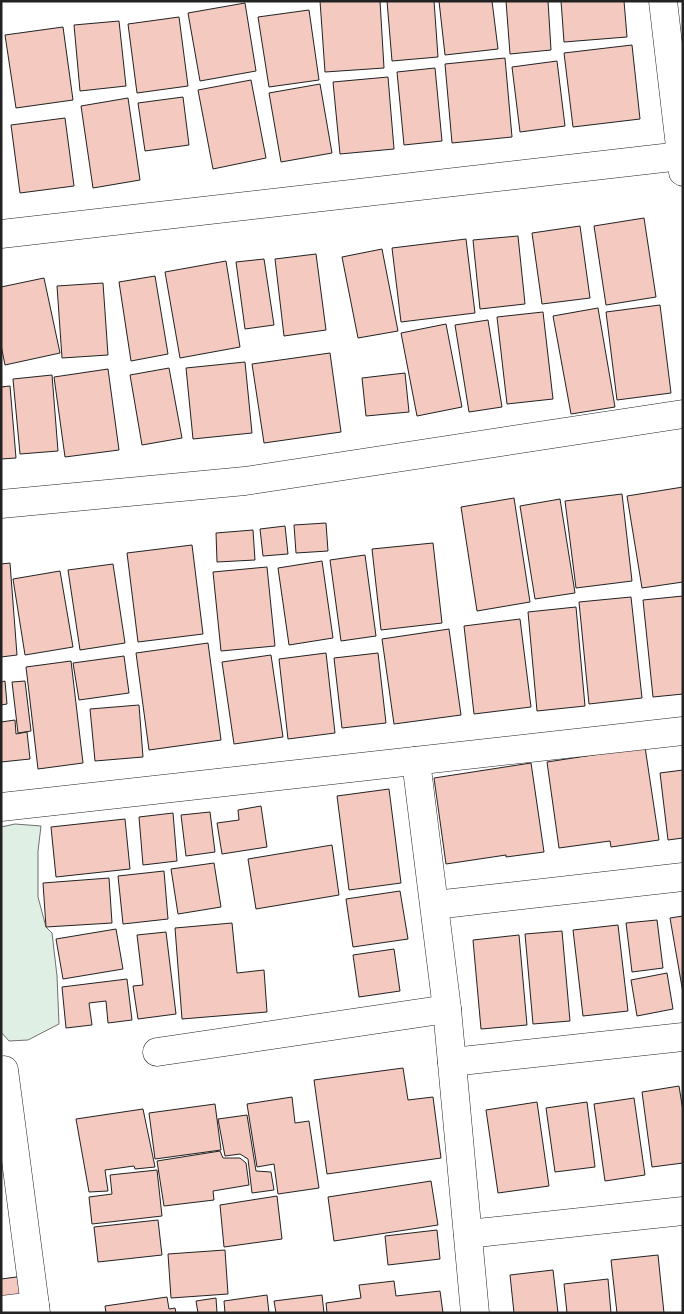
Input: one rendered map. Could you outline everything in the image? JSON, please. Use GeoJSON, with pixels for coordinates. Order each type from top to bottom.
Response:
{"type":"FeatureCollection","features":[{"type":"Feature","properties":{"kind":"street"},"geometry":{"type":"LineString","coordinates":[[1,234],[682,164],[679,103],[663,1]]}},
{"type":"Feature","properties":{"kind":"street"},"geometry":{"type":"LineString","coordinates":[[1,504],[245,481],[683,414]]}},
{"type":"Feature","properties":{"kind":"street"},"geometry":{"type":"LineString","coordinates":[[1,807],[683,731]]}},
{"type":"Feature","properties":{"kind":"street"},"geometry":{"type":"LineString","coordinates":[[416,761],[447,1010],[475,1313]]}},
{"type":"Feature","properties":{"kind":"street"},"geometry":{"type":"LineString","coordinates":[[435,905],[683,877]]}},
{"type":"Feature","properties":{"kind":"street"},"geometry":{"type":"LineString","coordinates":[[157,1052],[447,1010]]}},
{"type":"Feature","properties":{"kind":"street"},"geometry":{"type":"LineString","coordinates":[[452,1062],[683,1037]]}},
{"type":"Feature","properties":{"kind":"street"},"geometry":{"type":"LineString","coordinates":[[1,1310],[35,1309],[2,1071]]}},
{"type":"Feature","properties":{"kind":"street"},"geometry":{"type":"LineString","coordinates":[[468,1234],[683,1211]]}},
{"type":"Feature","properties":{"kind":"green space"},"geometry":{"type":"Polygon","coordinates":[[[15,824],[41,826],[38,851],[38,897],[46,927],[52,933],[57,976],[59,1024],[28,1040],[9,1041],[1,1032],[1,827],[15,824]]]}},
{"type":"Feature","properties":{"kind":"building"},"geometry":{"type":"Polygon","coordinates":[[[320,1],[380,1],[384,68],[325,72],[320,1]]]}},
{"type":"Feature","properties":{"kind":"building"},"geometry":{"type":"Polygon","coordinates":[[[387,1],[434,1],[438,57],[392,61],[387,1]]]}},
{"type":"Feature","properties":{"kind":"building"},"geometry":{"type":"Polygon","coordinates":[[[439,1],[492,1],[498,49],[445,55],[439,1]]]}},
{"type":"Feature","properties":{"kind":"building"},"geometry":{"type":"Polygon","coordinates":[[[506,1],[548,1],[551,50],[510,54],[506,1]]]}},
{"type":"Feature","properties":{"kind":"building"},"geometry":{"type":"Polygon","coordinates":[[[561,1],[624,1],[627,37],[564,42],[561,1]]]}},
{"type":"Feature","properties":{"kind":"building"},"geometry":{"type":"Polygon","coordinates":[[[245,3],[256,71],[200,81],[188,13],[245,3]]]}},
{"type":"Feature","properties":{"kind":"building"},"geometry":{"type":"Polygon","coordinates":[[[309,10],[319,80],[269,87],[258,17],[309,10]]]}},
{"type":"Feature","properties":{"kind":"building"},"geometry":{"type":"Polygon","coordinates":[[[179,17],[188,86],[137,93],[128,24],[179,17]]]}},
{"type":"Feature","properties":{"kind":"building"},"geometry":{"type":"Polygon","coordinates":[[[119,21],[126,86],[80,91],[74,25],[119,21]]]}},
{"type":"Feature","properties":{"kind":"building"},"geometry":{"type":"Polygon","coordinates":[[[63,27],[73,100],[16,108],[5,35],[63,27]]]}},
{"type":"Feature","properties":{"kind":"building"},"geometry":{"type":"Polygon","coordinates":[[[632,45],[640,119],[573,127],[564,53],[632,45]]]}},
{"type":"Feature","properties":{"kind":"building"},"geometry":{"type":"Polygon","coordinates":[[[505,58],[512,137],[452,143],[445,64],[505,58]]]}},
{"type":"Feature","properties":{"kind":"building"},"geometry":{"type":"Polygon","coordinates":[[[557,61],[565,126],[520,132],[512,67],[557,61]]]}},
{"type":"Feature","properties":{"kind":"building"},"geometry":{"type":"Polygon","coordinates":[[[435,68],[442,141],[404,145],[397,72],[435,68]]]}},
{"type":"Feature","properties":{"kind":"building"},"geometry":{"type":"Polygon","coordinates":[[[388,77],[394,149],[340,154],[333,82],[388,77]]]}},
{"type":"Feature","properties":{"kind":"building"},"geometry":{"type":"Polygon","coordinates":[[[251,80],[266,158],[213,169],[198,90],[251,80]]]}},
{"type":"Feature","properties":{"kind":"building"},"geometry":{"type":"Polygon","coordinates":[[[320,84],[332,153],[281,162],[269,93],[320,84]]]}},
{"type":"Feature","properties":{"kind":"building"},"geometry":{"type":"Polygon","coordinates":[[[183,97],[189,145],[145,151],[138,103],[183,97]]]}},
{"type":"Feature","properties":{"kind":"building"},"geometry":{"type":"Polygon","coordinates":[[[128,98],[140,180],[93,188],[81,106],[128,98]]]}},
{"type":"Feature","properties":{"kind":"building"},"geometry":{"type":"Polygon","coordinates":[[[65,118],[74,186],[20,193],[11,125],[65,118]]]}},
{"type":"Feature","properties":{"kind":"building"},"geometry":{"type":"Polygon","coordinates":[[[644,218],[656,297],[606,305],[594,226],[644,218]]]}},
{"type":"Feature","properties":{"kind":"building"},"geometry":{"type":"Polygon","coordinates":[[[580,226],[590,298],[542,304],[532,233],[580,226]]]}},
{"type":"Feature","properties":{"kind":"building"},"geometry":{"type":"Polygon","coordinates":[[[518,236],[525,304],[480,309],[473,240],[518,236]]]}},
{"type":"Feature","properties":{"kind":"building"},"geometry":{"type":"Polygon","coordinates":[[[466,239],[475,313],[401,322],[392,248],[466,239]]]}},
{"type":"Feature","properties":{"kind":"building"},"geometry":{"type":"Polygon","coordinates":[[[382,249],[398,331],[358,338],[342,257],[382,249]]]}},
{"type":"Feature","properties":{"kind":"building"},"geometry":{"type":"Polygon","coordinates":[[[316,254],[326,330],[284,336],[275,259],[316,254]]]}},
{"type":"Feature","properties":{"kind":"building"},"geometry":{"type":"Polygon","coordinates":[[[264,259],[274,325],[245,329],[236,262],[264,259]]]}},
{"type":"Feature","properties":{"kind":"building"},"geometry":{"type":"Polygon","coordinates":[[[226,261],[240,347],[180,358],[165,272],[226,261]]]}},
{"type":"Feature","properties":{"kind":"building"},"geometry":{"type":"Polygon","coordinates":[[[155,276],[168,354],[131,361],[119,282],[155,276]]]}},
{"type":"Feature","properties":{"kind":"building"},"geometry":{"type":"Polygon","coordinates":[[[44,278],[60,353],[5,365],[1,345],[1,287],[44,278]]]}},
{"type":"Feature","properties":{"kind":"building"},"geometry":{"type":"Polygon","coordinates":[[[103,283],[108,355],[62,358],[57,286],[103,283]]]}},
{"type":"Feature","properties":{"kind":"building"},"geometry":{"type":"Polygon","coordinates":[[[660,305],[671,393],[617,400],[606,312],[660,305]]]}},
{"type":"Feature","properties":{"kind":"building"},"geometry":{"type":"Polygon","coordinates":[[[598,308],[615,407],[571,414],[553,316],[598,308]]]}},
{"type":"Feature","properties":{"kind":"building"},"geometry":{"type":"Polygon","coordinates":[[[543,312],[553,399],[507,404],[497,317],[543,312]]]}},
{"type":"Feature","properties":{"kind":"building"},"geometry":{"type":"Polygon","coordinates":[[[488,320],[502,407],[469,412],[455,325],[488,320]]]}},
{"type":"Feature","properties":{"kind":"building"},"geometry":{"type":"Polygon","coordinates":[[[446,324],[462,407],[417,416],[401,333],[446,324]]]}},
{"type":"Feature","properties":{"kind":"building"},"geometry":{"type":"Polygon","coordinates":[[[330,353],[341,432],[264,443],[252,364],[330,353]]]}},
{"type":"Feature","properties":{"kind":"building"},"geometry":{"type":"Polygon","coordinates":[[[245,362],[252,433],[193,439],[186,368],[245,362]]]}},
{"type":"Feature","properties":{"kind":"building"},"geometry":{"type":"Polygon","coordinates":[[[169,368],[182,438],[142,445],[130,375],[169,368]]]}},
{"type":"Feature","properties":{"kind":"building"},"geometry":{"type":"Polygon","coordinates":[[[108,369],[119,450],[65,457],[54,377],[108,369]]]}},
{"type":"Feature","properties":{"kind":"building"},"geometry":{"type":"Polygon","coordinates":[[[405,373],[409,412],[366,416],[362,378],[405,373]]]}},
{"type":"Feature","properties":{"kind":"building"},"geometry":{"type":"Polygon","coordinates":[[[52,375],[58,451],[20,454],[13,379],[52,375]]]}},
{"type":"Feature","properties":{"kind":"building"},"geometry":{"type":"Polygon","coordinates":[[[10,386],[16,458],[1,459],[1,387],[10,386]]]}},
{"type":"Feature","properties":{"kind":"building"},"geometry":{"type":"Polygon","coordinates":[[[683,487],[683,582],[642,588],[627,496],[683,487]]]}},
{"type":"Feature","properties":{"kind":"building"},"geometry":{"type":"Polygon","coordinates":[[[622,494],[632,581],[576,588],[565,501],[622,494]]]}},
{"type":"Feature","properties":{"kind":"building"},"geometry":{"type":"Polygon","coordinates":[[[514,498],[530,602],[477,611],[461,507],[514,498]]]}},
{"type":"Feature","properties":{"kind":"building"},"geometry":{"type":"Polygon","coordinates":[[[560,499],[575,593],[535,599],[520,506],[560,499]]]}},
{"type":"Feature","properties":{"kind":"building"},"geometry":{"type":"Polygon","coordinates":[[[326,523],[328,551],[296,553],[294,525],[326,523]]]}},
{"type":"Feature","properties":{"kind":"building"},"geometry":{"type":"Polygon","coordinates":[[[285,526],[288,554],[263,556],[260,529],[285,526]]]}},
{"type":"Feature","properties":{"kind":"building"},"geometry":{"type":"Polygon","coordinates":[[[253,530],[255,560],[217,562],[216,533],[253,530]]]}},
{"type":"Feature","properties":{"kind":"building"},"geometry":{"type":"Polygon","coordinates":[[[433,543],[442,623],[381,630],[372,549],[433,543]]]}},
{"type":"Feature","properties":{"kind":"building"},"geometry":{"type":"Polygon","coordinates":[[[192,545],[203,634],[138,642],[127,553],[192,545]]]}},
{"type":"Feature","properties":{"kind":"building"},"geometry":{"type":"Polygon","coordinates":[[[365,555],[376,636],[341,641],[330,560],[365,555]]]}},
{"type":"Feature","properties":{"kind":"building"},"geometry":{"type":"Polygon","coordinates":[[[322,561],[333,638],[289,645],[278,568],[322,561]]]}},
{"type":"Feature","properties":{"kind":"building"},"geometry":{"type":"Polygon","coordinates":[[[10,563],[17,655],[1,657],[1,564],[10,563]]]}},
{"type":"Feature","properties":{"kind":"building"},"geometry":{"type":"Polygon","coordinates":[[[113,564],[125,643],[80,650],[68,570],[113,564]]]}},
{"type":"Feature","properties":{"kind":"building"},"geometry":{"type":"Polygon","coordinates":[[[267,567],[275,646],[221,651],[213,572],[267,567]]]}},
{"type":"Feature","properties":{"kind":"building"},"geometry":{"type":"Polygon","coordinates":[[[60,571],[73,647],[25,655],[13,579],[60,571]]]}},
{"type":"Feature","properties":{"kind":"building"},"geometry":{"type":"Polygon","coordinates":[[[683,596],[683,694],[653,697],[643,600],[683,596]]]}},
{"type":"Feature","properties":{"kind":"building"},"geometry":{"type":"Polygon","coordinates":[[[631,597],[642,698],[589,704],[579,602],[631,597]]]}},
{"type":"Feature","properties":{"kind":"building"},"geometry":{"type":"Polygon","coordinates":[[[576,607],[585,706],[537,711],[528,612],[576,607]]]}},
{"type":"Feature","properties":{"kind":"building"},"geometry":{"type":"Polygon","coordinates":[[[520,619],[531,707],[474,714],[464,626],[520,619]]]}},
{"type":"Feature","properties":{"kind":"building"},"geometry":{"type":"Polygon","coordinates":[[[449,629],[461,715],[394,724],[382,639],[449,629]]]}},
{"type":"Feature","properties":{"kind":"building"},"geometry":{"type":"Polygon","coordinates":[[[208,643],[221,740],[149,750],[136,653],[208,643]]]}},
{"type":"Feature","properties":{"kind":"building"},"geometry":{"type":"Polygon","coordinates":[[[326,653],[335,733],[288,739],[279,659],[326,653]]]}},
{"type":"Feature","properties":{"kind":"building"},"geometry":{"type":"Polygon","coordinates":[[[378,653],[386,723],[342,728],[334,658],[378,653]]]}},
{"type":"Feature","properties":{"kind":"building"},"geometry":{"type":"Polygon","coordinates":[[[271,655],[283,737],[234,744],[222,662],[271,655]]]}},
{"type":"Feature","properties":{"kind":"building"},"geometry":{"type":"Polygon","coordinates":[[[124,656],[129,693],[79,700],[73,663],[124,656]]]}},
{"type":"Feature","properties":{"kind":"building"},"geometry":{"type":"Polygon","coordinates":[[[71,661],[83,763],[38,769],[26,667],[71,661]]]}},
{"type":"Feature","properties":{"kind":"building"},"geometry":{"type":"Polygon","coordinates":[[[5,681],[7,704],[1,705],[1,682],[5,681]]]}},
{"type":"Feature","properties":{"kind":"building"},"geometry":{"type":"Polygon","coordinates":[[[25,681],[31,731],[18,733],[12,682],[25,681]]]}},
{"type":"Feature","properties":{"kind":"building"},"geometry":{"type":"Polygon","coordinates":[[[139,705],[143,757],[95,761],[90,709],[139,705]]]}},
{"type":"Feature","properties":{"kind":"building"},"geometry":{"type":"Polygon","coordinates":[[[15,720],[16,734],[27,732],[30,759],[1,762],[1,722],[15,720]]]}},
{"type":"Feature","properties":{"kind":"building"},"geometry":{"type":"Polygon","coordinates":[[[645,747],[659,840],[611,847],[610,841],[559,848],[547,762],[645,747]]]}},
{"type":"Feature","properties":{"kind":"building"},"geometry":{"type":"Polygon","coordinates":[[[531,763],[544,852],[506,857],[506,855],[446,864],[434,778],[531,763]]]}},
{"type":"Feature","properties":{"kind":"building"},"geometry":{"type":"Polygon","coordinates":[[[683,770],[683,838],[668,840],[660,773],[683,770]]]}},
{"type":"Feature","properties":{"kind":"building"},"geometry":{"type":"Polygon","coordinates":[[[389,789],[401,883],[349,890],[337,796],[389,789]]]}},
{"type":"Feature","properties":{"kind":"building"},"geometry":{"type":"Polygon","coordinates":[[[261,806],[267,847],[222,854],[217,823],[239,820],[238,810],[261,806]]]}},
{"type":"Feature","properties":{"kind":"building"},"geometry":{"type":"Polygon","coordinates":[[[210,812],[215,852],[186,856],[181,815],[210,812]]]}},
{"type":"Feature","properties":{"kind":"building"},"geometry":{"type":"Polygon","coordinates":[[[173,813],[177,861],[143,865],[139,817],[173,813]]]}},
{"type":"Feature","properties":{"kind":"building"},"geometry":{"type":"Polygon","coordinates":[[[125,819],[130,869],[56,877],[51,827],[125,819]]]}},
{"type":"Feature","properties":{"kind":"building"},"geometry":{"type":"Polygon","coordinates":[[[332,845],[339,895],[256,909],[248,859],[332,845]]]}},
{"type":"Feature","properties":{"kind":"building"},"geometry":{"type":"Polygon","coordinates":[[[214,863],[221,907],[178,914],[171,869],[214,863]]]}},
{"type":"Feature","properties":{"kind":"building"},"geometry":{"type":"Polygon","coordinates":[[[164,871],[168,919],[123,924],[118,876],[164,871]]]}},
{"type":"Feature","properties":{"kind":"building"},"geometry":{"type":"Polygon","coordinates":[[[109,878],[112,923],[46,927],[43,883],[109,878]]]}},
{"type":"Feature","properties":{"kind":"building"},"geometry":{"type":"Polygon","coordinates":[[[400,891],[408,939],[353,947],[346,899],[400,891]]]}},
{"type":"Feature","properties":{"kind":"building"},"geometry":{"type":"Polygon","coordinates":[[[683,916],[683,993],[670,918],[683,916]]]}},
{"type":"Feature","properties":{"kind":"building"},"geometry":{"type":"Polygon","coordinates":[[[657,920],[663,968],[632,972],[626,923],[657,920]]]}},
{"type":"Feature","properties":{"kind":"building"},"geometry":{"type":"Polygon","coordinates":[[[232,923],[237,973],[264,970],[267,1012],[182,1019],[175,928],[232,923]]]}},
{"type":"Feature","properties":{"kind":"building"},"geometry":{"type":"Polygon","coordinates":[[[618,925],[628,1011],[583,1016],[573,930],[618,925]]]}},
{"type":"Feature","properties":{"kind":"building"},"geometry":{"type":"Polygon","coordinates":[[[116,929],[123,969],[63,979],[56,939],[116,929]]]}},
{"type":"Feature","properties":{"kind":"building"},"geometry":{"type":"Polygon","coordinates":[[[562,931],[570,1021],[533,1024],[525,934],[562,931]]]}},
{"type":"Feature","properties":{"kind":"building"},"geometry":{"type":"Polygon","coordinates":[[[166,932],[176,1014],[138,1019],[133,986],[143,985],[137,935],[166,932]]]}},
{"type":"Feature","properties":{"kind":"building"},"geometry":{"type":"Polygon","coordinates":[[[519,935],[527,1025],[481,1029],[473,940],[519,935]]]}},
{"type":"Feature","properties":{"kind":"building"},"geometry":{"type":"Polygon","coordinates":[[[394,949],[400,991],[359,997],[353,955],[394,949]]]}},
{"type":"Feature","properties":{"kind":"building"},"geometry":{"type":"Polygon","coordinates":[[[667,973],[673,1009],[637,1016],[631,980],[667,973]]]}},
{"type":"Feature","properties":{"kind":"building"},"geometry":{"type":"Polygon","coordinates":[[[127,979],[132,1020],[108,1023],[106,1001],[89,1003],[92,1025],[66,1028],[62,987],[127,979]]]}},
{"type":"Feature","properties":{"kind":"building"},"geometry":{"type":"Polygon","coordinates":[[[403,1068],[408,1100],[433,1097],[441,1158],[327,1174],[314,1080],[403,1068]]]}},
{"type":"Feature","properties":{"kind":"building"},"geometry":{"type":"Polygon","coordinates":[[[679,1086],[683,1111],[683,1163],[652,1167],[642,1092],[679,1086]]]}},
{"type":"Feature","properties":{"kind":"building"},"geometry":{"type":"Polygon","coordinates":[[[292,1097],[295,1123],[309,1121],[319,1188],[278,1194],[274,1164],[257,1167],[247,1104],[292,1097]]]}},
{"type":"Feature","properties":{"kind":"building"},"geometry":{"type":"Polygon","coordinates":[[[634,1098],[645,1175],[605,1181],[594,1104],[634,1098]]]}},
{"type":"Feature","properties":{"kind":"building"},"geometry":{"type":"Polygon","coordinates":[[[537,1102],[549,1186],[498,1193],[486,1110],[537,1102]]]}},
{"type":"Feature","properties":{"kind":"building"},"geometry":{"type":"Polygon","coordinates":[[[587,1102],[595,1167],[555,1172],[546,1108],[587,1102]]]}},
{"type":"Feature","properties":{"kind":"building"},"geometry":{"type":"Polygon","coordinates":[[[215,1104],[221,1150],[155,1159],[149,1113],[215,1104]]]}},
{"type":"Feature","properties":{"kind":"building"},"geometry":{"type":"Polygon","coordinates":[[[143,1109],[155,1167],[135,1169],[134,1166],[105,1170],[108,1191],[89,1192],[76,1119],[143,1109]]]}},
{"type":"Feature","properties":{"kind":"building"},"geometry":{"type":"Polygon","coordinates":[[[247,1115],[256,1171],[271,1172],[274,1190],[252,1193],[248,1159],[240,1154],[225,1156],[218,1119],[247,1115]]]}},
{"type":"Feature","properties":{"kind":"building"},"geometry":{"type":"Polygon","coordinates":[[[220,1151],[223,1158],[240,1158],[246,1163],[249,1185],[213,1191],[214,1200],[164,1206],[157,1161],[220,1151]]]}},
{"type":"Feature","properties":{"kind":"building"},"geometry":{"type":"Polygon","coordinates":[[[157,1170],[162,1216],[92,1224],[89,1197],[112,1194],[110,1175],[157,1170]]]}},
{"type":"Feature","properties":{"kind":"building"},"geometry":{"type":"Polygon","coordinates":[[[431,1181],[438,1225],[334,1241],[328,1197],[431,1181]]]}},
{"type":"Feature","properties":{"kind":"building"},"geometry":{"type":"Polygon","coordinates":[[[277,1196],[282,1239],[224,1247],[220,1205],[277,1196]]]}},
{"type":"Feature","properties":{"kind":"building"},"geometry":{"type":"Polygon","coordinates":[[[158,1220],[162,1255],[98,1262],[94,1227],[158,1220]]]}},
{"type":"Feature","properties":{"kind":"building"},"geometry":{"type":"Polygon","coordinates":[[[437,1230],[440,1259],[388,1265],[385,1236],[437,1230]]]}},
{"type":"Feature","properties":{"kind":"building"},"geometry":{"type":"Polygon","coordinates":[[[225,1250],[228,1294],[171,1298],[168,1254],[225,1250]]]}},
{"type":"Feature","properties":{"kind":"building"},"geometry":{"type":"Polygon","coordinates":[[[658,1255],[664,1313],[617,1313],[611,1260],[658,1255]]]}},
{"type":"Feature","properties":{"kind":"building"},"geometry":{"type":"Polygon","coordinates":[[[553,1270],[558,1313],[514,1313],[510,1275],[553,1270]]]}},
{"type":"Feature","properties":{"kind":"building"},"geometry":{"type":"Polygon","coordinates":[[[24,1276],[27,1301],[1,1304],[1,1279],[24,1276]]]}},
{"type":"Feature","properties":{"kind":"building"},"geometry":{"type":"Polygon","coordinates":[[[608,1279],[611,1313],[567,1313],[564,1284],[608,1279]]]}},
{"type":"Feature","properties":{"kind":"building"},"geometry":{"type":"Polygon","coordinates":[[[394,1281],[396,1296],[440,1291],[443,1313],[327,1313],[326,1303],[361,1298],[359,1285],[394,1281]]]}},
{"type":"Feature","properties":{"kind":"building"},"geometry":{"type":"Polygon","coordinates":[[[267,1295],[269,1313],[225,1313],[224,1301],[267,1295]]]}},
{"type":"Feature","properties":{"kind":"building"},"geometry":{"type":"Polygon","coordinates":[[[322,1295],[324,1313],[276,1313],[274,1301],[322,1295]]]}},
{"type":"Feature","properties":{"kind":"building"},"geometry":{"type":"Polygon","coordinates":[[[167,1297],[169,1309],[175,1308],[176,1313],[106,1313],[105,1306],[167,1297]]]}},
{"type":"Feature","properties":{"kind":"building"},"geometry":{"type":"Polygon","coordinates":[[[216,1298],[217,1313],[198,1313],[196,1301],[216,1298]]]}}]}
